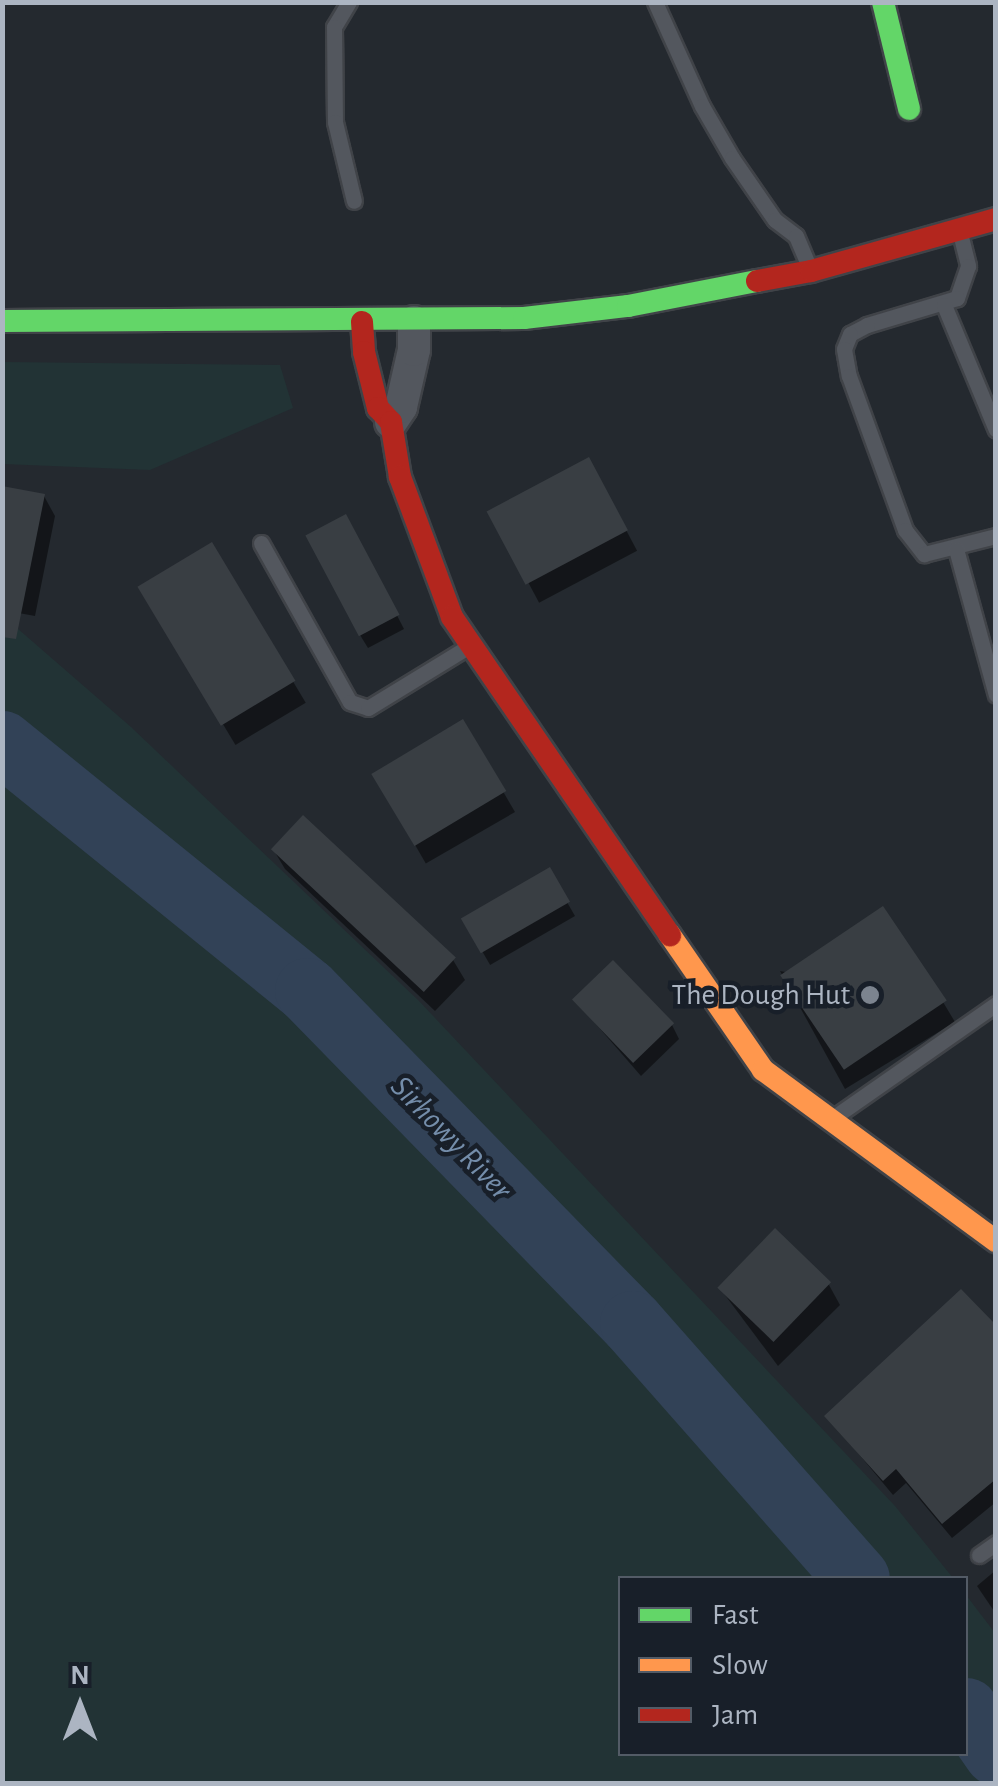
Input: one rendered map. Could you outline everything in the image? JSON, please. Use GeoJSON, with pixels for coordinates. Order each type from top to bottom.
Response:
{"type":"FeatureCollection","features":[{"type":"Feature","properties":{"kind":"street"},"geometry":{"type":"LineString","coordinates":[[883,2],[910,109]]}},
{"type":"Feature","properties":{"kind":"street"},"geometry":{"type":"LineString","coordinates":[[2,321],[414,322],[524,318],[628,306],[811,270],[996,219]]}},
{"type":"Feature","properties":{"kind":"street"},"geometry":{"type":"LineString","coordinates":[[362,322],[364,352],[378,408],[391,422],[400,476],[452,617],[763,1070],[996,1241]]}},
{"type":"Feature","properties":{"kind":"street"},"geometry":{"type":"LineString","coordinates":[[391,422],[401,407],[414,350],[414,322]]}},
{"type":"Feature","properties":{"kind":"lane"},"geometry":{"type":"LineString","coordinates":[[349,2],[334,27],[335,122],[354,201]]}},
{"type":"Feature","properties":{"kind":"lane"},"geometry":{"type":"LineString","coordinates":[[655,2],[702,106],[732,158],[776,220],[796,236],[811,270]]}},
{"type":"Feature","properties":{"kind":"lane"},"geometry":{"type":"LineString","coordinates":[[959,229],[968,266],[958,298],[867,325],[850,334],[844,349],[848,376],[906,530],[924,554],[996,536]]}},
{"type":"Feature","properties":{"kind":"lane"},"geometry":{"type":"LineString","coordinates":[[944,304],[996,430]]}},
{"type":"Feature","properties":{"kind":"lane"},"geometry":{"type":"LineString","coordinates":[[261,543],[350,702],[368,708],[473,644]]}},
{"type":"Feature","properties":{"kind":"lane"},"geometry":{"type":"LineString","coordinates":[[956,549],[996,695]]}},
{"type":"Feature","properties":{"kind":"lane"},"geometry":{"type":"LineString","coordinates":[[830,1120],[996,1004]]}},
{"type":"Feature","properties":{"kind":"lane"},"geometry":{"type":"LineString","coordinates":[[978,1554],[996,1542]]}},
{"type":"Feature","properties":{"kind":"shaded area"},"geometry":{"type":"Polygon","coordinates":[[[3,362],[280,365],[293,408],[150,470],[3,464],[3,362]]]}},
{"type":"Feature","properties":{"kind":"shaded area"},"geometry":{"type":"Polygon","coordinates":[[[2,615],[131,727],[419,1001],[895,1506],[951,1576],[618,1576],[618,1756],[968,1756],[968,1598],[995,1633],[995,1783],[3,1783],[2,615]]]}},
{"type":"Feature","properties":{"kind":"building"},"geometry":{"type":"Polygon","coordinates":[[[589,457],[628,530],[526,585],[487,511],[589,457]]]}},
{"type":"Feature","properties":{"kind":"building"},"geometry":{"type":"Polygon","coordinates":[[[2,486],[45,494],[16,639],[2,637],[2,486]]]}},
{"type":"Feature","properties":{"kind":"building"},"geometry":{"type":"Polygon","coordinates":[[[346,514],[400,615],[359,636],[305,536],[346,514]]]}},
{"type":"Feature","properties":{"kind":"building"},"geometry":{"type":"Polygon","coordinates":[[[212,542],[295,681],[221,726],[137,587],[212,542]]]}},
{"type":"Feature","properties":{"kind":"building"},"geometry":{"type":"Polygon","coordinates":[[[463,719],[506,791],[415,846],[371,774],[463,719]]]}},
{"type":"Feature","properties":{"kind":"building"},"geometry":{"type":"Polygon","coordinates":[[[303,815],[456,958],[424,992],[271,849],[303,815]]]}},
{"type":"Feature","properties":{"kind":"building"},"geometry":{"type":"Polygon","coordinates":[[[550,867],[570,902],[481,953],[461,918],[550,867]]]}},
{"type":"Feature","properties":{"kind":"building"},"geometry":{"type":"Polygon","coordinates":[[[883,906],[947,1001],[844,1070],[780,975],[883,906]]]}},
{"type":"Feature","properties":{"kind":"building"},"geometry":{"type":"Polygon","coordinates":[[[613,960],[674,1023],[633,1063],[572,1000],[613,960]]]}},
{"type":"Feature","properties":{"kind":"building"},"geometry":{"type":"Polygon","coordinates":[[[775,1228],[831,1282],[773,1342],[717,1288],[775,1228]]]}},
{"type":"Feature","properties":{"kind":"building"},"geometry":{"type":"Polygon","coordinates":[[[961,1289],[996,1325],[996,1479],[942,1524],[896,1469],[883,1481],[824,1416],[961,1289]]]}},
{"type":"Feature","properties":{"kind":"waterway","name":"Sirhowy River"},"geometry":{"type":"LineString","coordinates":[[2,743],[307,990],[632,1323],[855,1576]]}},
{"type":"Feature","properties":{"kind":"waterway","name":"Sirhowy River"},"geometry":{"type":"LineString","coordinates":[[968,1713],[996,1753]]}},
{"type":"Feature","properties":{"kind":"traffic: fast"},"geometry":{"type":"LineString","coordinates":[[883,2],[909,109]]}},
{"type":"Feature","properties":{"kind":"traffic: fast"},"geometry":{"type":"LineString","coordinates":[[2,321],[524,318],[628,306],[757,281]]}},
{"type":"Feature","properties":{"kind":"traffic: slow"},"geometry":{"type":"LineString","coordinates":[[670,935],[763,1070],[996,1241]]}},
{"type":"Feature","properties":{"kind":"traffic: jam"},"geometry":{"type":"LineString","coordinates":[[757,281],[811,271],[996,219]]}},
{"type":"Feature","properties":{"kind":"traffic: jam"},"geometry":{"type":"LineString","coordinates":[[362,322],[364,352],[378,408],[391,422],[400,477],[452,617],[670,935]]}},
{"type":"Feature","properties":{"kind":"place","name":"The Dough Hut"},"geometry":{"type":"Point","coordinates":[870,995]}}]}
